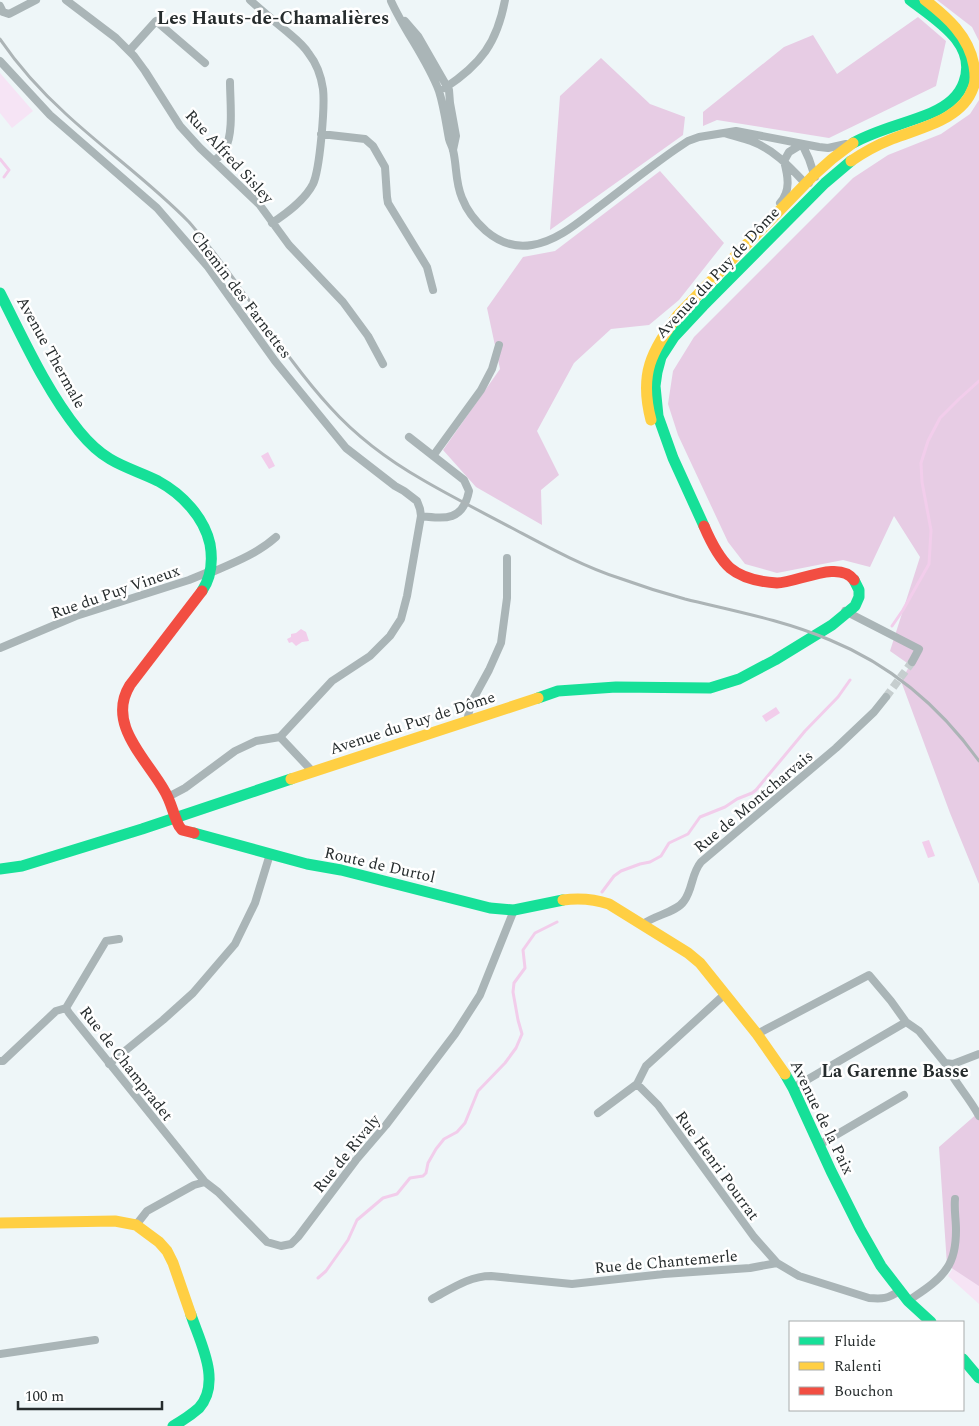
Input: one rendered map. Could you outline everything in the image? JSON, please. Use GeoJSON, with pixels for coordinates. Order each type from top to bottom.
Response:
{"type":"FeatureCollection","features":[{"type":"Feature","properties":{"kind":"main road","name":"Avenue du Puy de Dôme"},"geometry":{"type":"LineString","coordinates":[[847,612],[856,592],[848,578],[842,575],[834,574],[801,585],[778,589],[748,586],[733,579],[723,570],[705,546],[656,436],[648,413],[646,383],[648,367],[653,352],[662,336],[678,315],[840,153],[875,132],[940,110],[960,91],[968,66],[962,47],[955,37],[910,0]]}},
{"type":"Feature","properties":{"kind":"main road","name":"Avenue du Puy de Dôme"},"geometry":{"type":"LineString","coordinates":[[0,869],[22,866],[142,829],[558,691],[616,687],[710,688],[739,679],[775,660],[832,625],[855,606],[859,597],[859,590],[852,576],[843,572],[833,571],[778,583],[752,579],[739,574],[729,567],[718,554],[710,539],[662,433],[656,409],[656,376],[662,356],[674,337],[839,170],[876,145],[936,123],[963,104],[972,90],[977,75],[978,63],[972,43],[957,25],[925,0]]}},
{"type":"Feature","properties":{"kind":"main road","name":"Avenue Thermale"},"geometry":{"type":"LineString","coordinates":[[0,293],[55,397],[85,438],[110,460],[169,487],[195,513],[203,525],[208,540],[212,556],[211,572]]}},
{"type":"Feature","properties":{"kind":"main road"},"geometry":{"type":"LineString","coordinates":[[176,818],[168,797],[129,736],[123,719],[122,706],[130,685],[200,593],[211,572]]}},
{"type":"Feature","properties":{"kind":"main road","name":"Route de Durtol"},"geometry":{"type":"LineString","coordinates":[[176,818],[182,830],[308,864],[341,870],[490,908],[514,910],[565,900],[588,899]]}},
{"type":"Feature","properties":{"kind":"main road","name":"Avenue de la Paix"},"geometry":{"type":"LineString","coordinates":[[588,899],[609,904],[688,953],[700,963],[781,1067],[793,1088],[870,1248],[881,1266],[908,1301],[931,1321]]}},
{"type":"Feature","properties":{"kind":"main road"},"geometry":{"type":"LineString","coordinates":[[0,1223],[98,1221],[136,1225],[154,1238],[167,1251],[173,1263],[208,1366],[210,1382],[205,1400],[192,1415],[174,1426]]}},
{"type":"Feature","properties":{"kind":"main road"},"geometry":{"type":"LineString","coordinates":[[964,1360],[979,1378]]}},
{"type":"Feature","properties":{"kind":"street"},"geometry":{"type":"LineString","coordinates":[[0,6],[3,12],[9,14],[36,0]]}},
{"type":"Feature","properties":{"kind":"street","name":"Rue Alfred Sisley"},"geometry":{"type":"LineString","coordinates":[[66,0],[109,32],[129,51],[145,71],[180,126],[259,204],[289,245],[343,302],[368,336],[383,364]]}},
{"type":"Feature","properties":{"kind":"street"},"geometry":{"type":"LineString","coordinates":[[250,0],[310,54],[321,77],[324,98],[314,182],[307,193],[295,205],[272,223]]}},
{"type":"Feature","properties":{"kind":"street"},"geometry":{"type":"LineString","coordinates":[[391,0],[410,28],[418,36],[447,86],[455,132],[453,150]]}},
{"type":"Feature","properties":{"kind":"street"},"geometry":{"type":"LineString","coordinates":[[391,0],[398,17],[426,62],[439,92],[453,150],[459,190],[467,208],[474,219],[489,234],[501,241],[515,245],[530,245],[553,237],[573,226],[658,161],[699,137],[736,131],[828,148],[861,139]]}},
{"type":"Feature","properties":{"kind":"street"},"geometry":{"type":"LineString","coordinates":[[439,92],[466,72],[489,48],[498,28],[505,0]]}},
{"type":"Feature","properties":{"kind":"street"},"geometry":{"type":"LineString","coordinates":[[129,51],[156,21],[205,63]]}},
{"type":"Feature","properties":{"kind":"street","name":"Chemin des Farnettes"},"geometry":{"type":"LineString","coordinates":[[0,61],[50,115],[157,208],[208,266],[275,362],[346,448],[417,501],[421,516]]}},
{"type":"Feature","properties":{"kind":"street"},"geometry":{"type":"LineString","coordinates":[[214,161],[224,150],[228,139],[230,127],[230,82]]}},
{"type":"Feature","properties":{"kind":"street"},"geometry":{"type":"LineString","coordinates":[[722,133],[757,143],[810,181]]}},
{"type":"Feature","properties":{"kind":"street"},"geometry":{"type":"LineString","coordinates":[[320,134],[366,140],[373,146],[385,167],[388,202],[427,267],[433,290]]}},
{"type":"Feature","properties":{"kind":"street"},"geometry":{"type":"LineString","coordinates":[[802,144],[810,181]]}},
{"type":"Feature","properties":{"kind":"street"},"geometry":{"type":"LineString","coordinates":[[678,315],[712,271],[784,198],[788,180],[784,161],[789,152],[802,144]]}},
{"type":"Feature","properties":{"kind":"street"},"geometry":{"type":"LineString","coordinates":[[729,280],[756,242],[810,181],[828,177],[839,170]]}},
{"type":"Feature","properties":{"kind":"street"},"geometry":{"type":"LineString","coordinates":[[433,456],[481,390],[492,369],[499,346]]}},
{"type":"Feature","properties":{"kind":"street"},"geometry":{"type":"LineString","coordinates":[[168,797],[185,788],[235,750],[256,741],[280,737],[332,681],[370,656],[390,636],[401,619],[407,596],[421,516],[437,518],[455,516],[463,506],[469,491],[464,480],[409,437]]}},
{"type":"Feature","properties":{"kind":"street","name":"Rue du Puy Vineux"},"geometry":{"type":"LineString","coordinates":[[0,648],[76,616],[211,572],[249,556],[276,537]]}},
{"type":"Feature","properties":{"kind":"street"},"geometry":{"type":"LineString","coordinates":[[467,721],[471,703],[501,643],[507,598],[507,558]]}},
{"type":"Feature","properties":{"kind":"street"},"geometry":{"type":"LineString","coordinates":[[847,612],[920,650],[912,662]]}},
{"type":"Feature","properties":{"kind":"street","name":"Rue de Montcharvais"},"geometry":{"type":"LineString","coordinates":[[643,924],[651,918],[680,906],[684,901],[694,872],[701,862],[836,748],[874,712],[886,697]]}},
{"type":"Feature","properties":{"kind":"street"},"geometry":{"type":"LineString","coordinates":[[280,737],[313,772]]}},
{"type":"Feature","properties":{"kind":"street"},"geometry":{"type":"LineString","coordinates":[[109,1064],[193,993],[235,944],[255,903],[270,854]]}},
{"type":"Feature","properties":{"kind":"street","name":"Rue de Rivaly"},"geometry":{"type":"LineString","coordinates":[[205,1182],[218,1192],[267,1242],[281,1246],[290,1244],[298,1237],[455,1034],[480,995],[514,910]]}},
{"type":"Feature","properties":{"kind":"street","name":"Rue de Champradet"},"geometry":{"type":"LineString","coordinates":[[119,939],[106,941],[66,1008],[205,1182]]}},
{"type":"Feature","properties":{"kind":"street"},"geometry":{"type":"LineString","coordinates":[[757,1034],[869,975],[906,1022],[919,1031],[944,1063],[979,1116]]}},
{"type":"Feature","properties":{"kind":"street"},"geometry":{"type":"LineString","coordinates":[[598,1113],[637,1084],[646,1066],[725,994]]}},
{"type":"Feature","properties":{"kind":"street"},"geometry":{"type":"LineString","coordinates":[[0,1061],[56,1011],[66,1008]]}},
{"type":"Feature","properties":{"kind":"street"},"geometry":{"type":"LineString","coordinates":[[793,1088],[906,1022]]}},
{"type":"Feature","properties":{"kind":"street"},"geometry":{"type":"LineString","coordinates":[[944,1063],[953,1064],[979,1054]]}},
{"type":"Feature","properties":{"kind":"street","name":"Rue Henri Pourrat"},"geometry":{"type":"LineString","coordinates":[[637,1084],[658,1105],[754,1238],[776,1263]]}},
{"type":"Feature","properties":{"kind":"street"},"geometry":{"type":"LineString","coordinates":[[819,1145],[904,1095]]}},
{"type":"Feature","properties":{"kind":"street"},"geometry":{"type":"LineString","coordinates":[[136,1225],[147,1211],[194,1185],[205,1182]]}},
{"type":"Feature","properties":{"kind":"street"},"geometry":{"type":"LineString","coordinates":[[908,1301],[947,1268],[953,1253],[956,1231],[955,1199]]}},
{"type":"Feature","properties":{"kind":"street"},"geometry":{"type":"LineString","coordinates":[[776,1263],[799,1276],[869,1298],[891,1297],[899,1291]]}},
{"type":"Feature","properties":{"kind":"street","name":"Rue de Chantemerle"},"geometry":{"type":"LineString","coordinates":[[432,1299],[467,1280],[480,1276],[572,1284],[664,1274],[750,1268],[776,1263]]}},
{"type":"Feature","properties":{"kind":"street"},"geometry":{"type":"LineString","coordinates":[[0,1354],[95,1340]]}},
{"type":"Feature","properties":{"kind":"shaded area"},"geometry":{"type":"Polygon","coordinates":[[[937,0],[979,0],[979,41],[972,27],[937,0]]]}},
{"type":"Feature","properties":{"kind":"shaded area"},"geometry":{"type":"Polygon","coordinates":[[[918,17],[946,41],[936,86],[829,138],[717,120],[703,126],[703,112],[784,47],[813,35],[837,74],[918,17]]]}},
{"type":"Feature","properties":{"kind":"shaded area"},"geometry":{"type":"Polygon","coordinates":[[[601,58],[650,104],[685,117],[683,135],[550,230],[560,96],[601,58]]]}},
{"type":"Feature","properties":{"kind":"shaded area"},"geometry":{"type":"Polygon","coordinates":[[[0,73],[33,111],[12,128],[0,113],[0,73]]]}},
{"type":"Feature","properties":{"kind":"shaded area"},"geometry":{"type":"Polygon","coordinates":[[[979,100],[979,884],[950,813],[901,681],[910,665],[890,651],[920,557],[894,516],[870,567],[843,560],[777,573],[745,564],[728,542],[678,435],[668,404],[673,371],[694,337],[853,178],[888,155],[941,134],[970,114],[979,100]]]}},
{"type":"Feature","properties":{"kind":"shaded area"},"geometry":{"type":"Polygon","coordinates":[[[660,171],[724,243],[679,300],[649,325],[611,329],[574,363],[537,431],[559,475],[541,490],[542,525],[476,487],[443,450],[500,369],[487,308],[523,257],[555,251],[660,171]]]}},
{"type":"Feature","properties":{"kind":"shaded area"},"geometry":{"type":"Polygon","coordinates":[[[268,452],[275,466],[269,469],[261,456],[268,452]]]}},
{"type":"Feature","properties":{"kind":"shaded area"},"geometry":{"type":"Polygon","coordinates":[[[301,629],[306,632],[309,641],[302,642],[296,646],[292,642],[289,643],[287,639],[291,637],[291,634],[301,629]]]}},
{"type":"Feature","properties":{"kind":"shaded area"},"geometry":{"type":"Polygon","coordinates":[[[776,707],[780,713],[766,722],[762,716],[776,707]]]}},
{"type":"Feature","properties":{"kind":"shaded area"},"geometry":{"type":"Polygon","coordinates":[[[929,840],[935,856],[928,858],[922,842],[929,840]]]}},
{"type":"Feature","properties":{"kind":"shaded area"},"geometry":{"type":"Polygon","coordinates":[[[979,1112],[979,1286],[947,1265],[939,1147],[979,1112]]]}},
{"type":"Feature","properties":{"kind":"shaded area"},"geometry":{"type":"Polygon","coordinates":[[[955,1265],[979,1282],[979,1304],[948,1276],[955,1265]]]}},
{"type":"Feature","properties":{"kind":"waterway"},"geometry":{"type":"LineString","coordinates":[[0,159],[9,170],[4,177]]}},
{"type":"Feature","properties":{"kind":"waterway"},"geometry":{"type":"LineString","coordinates":[[892,626],[929,564],[931,530],[922,482],[921,463],[928,441],[940,418],[979,381]]}},
{"type":"Feature","properties":{"kind":"waterway"},"geometry":{"type":"LineString","coordinates":[[602,892],[614,876],[621,871],[650,862],[661,856],[669,843],[688,834],[700,817],[725,807],[756,790],[805,731],[838,697],[850,680]]}},
{"type":"Feature","properties":{"kind":"waterway"},"geometry":{"type":"LineString","coordinates":[[318,1278],[326,1271],[348,1240],[357,1220],[383,1198],[397,1194],[410,1178],[423,1176],[426,1173],[428,1163],[436,1149],[444,1139],[457,1132],[465,1123],[478,1091],[505,1063],[516,1048],[522,1034],[513,992],[514,983],[525,968],[523,950],[535,933],[557,922]]}},
{"type":"Feature","properties":{"kind":"tunnel"},"geometry":{"type":"LineString","coordinates":[[886,697],[912,662]]}},
{"type":"Feature","properties":{"kind":"railway"},"geometry":{"type":"LineString","coordinates":[[0,39],[23,69],[57,106],[189,222],[228,270],[314,389],[351,428],[385,456],[456,498],[551,549],[591,568],[685,599],[758,616],[794,627],[852,650],[894,675],[913,690],[948,723],[979,761]]}},
{"type":"Feature","properties":{"kind":"traffic: fast"},"geometry":{"type":"LineString","coordinates":[[853,143],[872,134],[936,111],[955,97],[964,82],[967,68],[965,56],[960,45],[952,34],[910,0]]}},
{"type":"Feature","properties":{"kind":"traffic: fast"},"geometry":{"type":"LineString","coordinates":[[704,526],[673,458],[658,416],[655,386],[661,357],[674,337],[703,306],[825,183],[851,161]]}},
{"type":"Feature","properties":{"kind":"traffic: fast"},"geometry":{"type":"LineString","coordinates":[[0,293],[46,382],[82,435],[97,450],[110,459],[167,486],[191,507],[203,525],[210,544],[210,574],[202,591]]}},
{"type":"Feature","properties":{"kind":"traffic: fast"},"geometry":{"type":"LineString","coordinates":[[538,698],[558,691],[616,687],[710,688],[739,679],[775,660],[832,625],[855,606],[859,597],[859,590],[854,580]]}},
{"type":"Feature","properties":{"kind":"traffic: fast"},"geometry":{"type":"LineString","coordinates":[[0,869],[22,866],[142,829],[291,779]]}},
{"type":"Feature","properties":{"kind":"traffic: fast"},"geometry":{"type":"LineString","coordinates":[[194,833],[307,864],[341,870],[490,908],[514,910],[563,900]]}},
{"type":"Feature","properties":{"kind":"traffic: fast"},"geometry":{"type":"LineString","coordinates":[[785,1074],[831,1171],[881,1266],[908,1301],[930,1321]]}},
{"type":"Feature","properties":{"kind":"traffic: fast"},"geometry":{"type":"LineString","coordinates":[[173,1426],[199,1408],[206,1398],[209,1386],[209,1374],[204,1349],[191,1315]]}},
{"type":"Feature","properties":{"kind":"traffic: fast"},"geometry":{"type":"LineString","coordinates":[[964,1360],[979,1378]]}},
{"type":"Feature","properties":{"kind":"traffic: slow"},"geometry":{"type":"LineString","coordinates":[[851,161],[881,144],[950,115],[960,108],[973,88],[975,80],[974,68],[967,45],[949,20],[925,0]]}},
{"type":"Feature","properties":{"kind":"traffic: slow"},"geometry":{"type":"LineString","coordinates":[[651,420],[646,389],[650,364],[654,352],[678,315],[814,175],[853,143]]}},
{"type":"Feature","properties":{"kind":"traffic: slow"},"geometry":{"type":"LineString","coordinates":[[291,779],[538,698]]}},
{"type":"Feature","properties":{"kind":"traffic: slow"},"geometry":{"type":"LineString","coordinates":[[563,900],[586,899],[609,904],[688,953],[700,963],[757,1034],[785,1074]]}},
{"type":"Feature","properties":{"kind":"traffic: slow"},"geometry":{"type":"LineString","coordinates":[[0,1223],[115,1221],[136,1225],[159,1242],[167,1251],[191,1315]]}},
{"type":"Feature","properties":{"kind":"traffic: jam"},"geometry":{"type":"LineString","coordinates":[[704,526],[715,548],[726,564],[746,577],[777,583],[828,572],[838,572],[847,574],[854,580]]}},
{"type":"Feature","properties":{"kind":"traffic: jam"},"geometry":{"type":"LineString","coordinates":[[194,833],[182,830],[179,826],[166,794],[131,740],[125,727],[123,713],[124,699],[130,685],[202,591]]}},
{"type":"Feature","properties":{"kind":"district","name":"Les Hauts-de-Chamalières"},"geometry":{"type":"Point","coordinates":[273,17]}},
{"type":"Feature","properties":{"kind":"district","name":"La Garenne Basse"},"geometry":{"type":"Point","coordinates":[895,1071]}}]}
